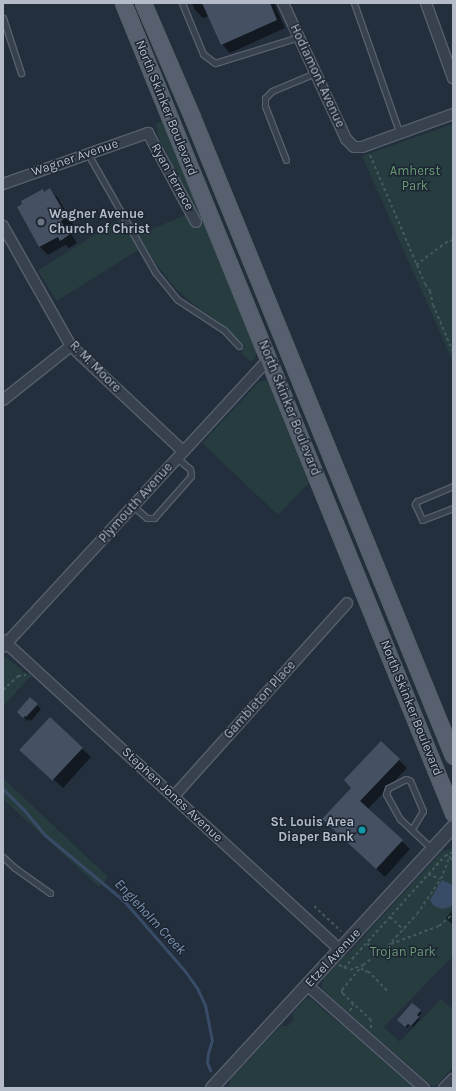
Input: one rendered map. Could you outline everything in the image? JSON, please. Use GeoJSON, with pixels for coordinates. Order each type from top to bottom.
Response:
{"type":"FeatureCollection","features":[{"type":"Feature","properties":{"kind":"main road","name":"North Skinker Boulevard"},"geometry":{"type":"LineString","coordinates":[[123,3],[453,813]]}},
{"type":"Feature","properties":{"kind":"main road","name":"North Skinker Boulevard"},"geometry":{"type":"LineString","coordinates":[[143,3],[192,117],[453,756]]}},
{"type":"Feature","properties":{"kind":"street","name":"Hodiamont Avenue"},"geometry":{"type":"LineString","coordinates":[[283,3],[346,139],[354,147],[362,147],[400,134]]}},
{"type":"Feature","properties":{"kind":"street"},"geometry":{"type":"LineString","coordinates":[[426,3],[453,78]]}},
{"type":"Feature","properties":{"kind":"street"},"geometry":{"type":"LineString","coordinates":[[400,134],[453,114]]}},
{"type":"Feature","properties":{"kind":"street","name":"Wagner Avenue"},"geometry":{"type":"LineString","coordinates":[[3,184],[148,133]]}},
{"type":"Feature","properties":{"kind":"street","name":"Ryan Terrace"},"geometry":{"type":"LineString","coordinates":[[148,133],[196,222]]}},
{"type":"Feature","properties":{"kind":"street","name":"R. M. Moore"},"geometry":{"type":"LineString","coordinates":[[3,226],[71,346],[180,454]]}},
{"type":"Feature","properties":{"kind":"street"},"geometry":{"type":"LineString","coordinates":[[3,400],[71,346]]}},
{"type":"Feature","properties":{"kind":"street","name":"Plymouth Avenue"},"geometry":{"type":"LineString","coordinates":[[4,644],[269,359]]}},
{"type":"Feature","properties":{"kind":"street","name":"Gambleton Place"},"geometry":{"type":"LineString","coordinates":[[174,796],[346,603]]}},
{"type":"Feature","properties":{"kind":"street","name":"Stephen Jones Avenue"},"geometry":{"type":"LineString","coordinates":[[4,644],[174,796],[340,950]]}},
{"type":"Feature","properties":{"kind":"street","name":"Etzel Avenue"},"geometry":{"type":"LineString","coordinates":[[212,1088],[453,827]]}},
{"type":"Feature","properties":{"kind":"street"},"geometry":{"type":"LineString","coordinates":[[307,985],[424,1088]]}},
{"type":"Feature","properties":{"kind":"lane"},"geometry":{"type":"LineString","coordinates":[[182,3],[203,54],[215,63],[299,37]]}},
{"type":"Feature","properties":{"kind":"lane"},"geometry":{"type":"LineString","coordinates":[[354,3],[400,134]]}},
{"type":"Feature","properties":{"kind":"lane"},"geometry":{"type":"LineString","coordinates":[[3,18],[22,73]]}},
{"type":"Feature","properties":{"kind":"lane"},"geometry":{"type":"LineString","coordinates":[[286,160],[265,106],[265,98],[272,91],[315,73]]}},
{"type":"Feature","properties":{"kind":"lane"},"geometry":{"type":"LineString","coordinates":[[88,154],[155,272],[178,300],[224,330],[239,346]]}},
{"type":"Feature","properties":{"kind":"lane"},"geometry":{"type":"LineString","coordinates":[[133,506],[146,518],[154,518],[191,476],[190,468],[180,454]]}},
{"type":"Feature","properties":{"kind":"lane"},"geometry":{"type":"LineString","coordinates":[[453,486],[417,501],[415,504],[422,520],[453,508]]}},
{"type":"Feature","properties":{"kind":"lane"},"geometry":{"type":"LineString","coordinates":[[412,830],[423,811],[410,781],[406,779],[388,788],[386,794],[400,819],[432,850]]}},
{"type":"Feature","properties":{"kind":"lane"},"geometry":{"type":"LineString","coordinates":[[3,857],[15,868],[50,893]]}},
{"type":"Feature","properties":{"kind":"path"},"geometry":{"type":"LineString","coordinates":[[370,155],[424,284],[430,291],[433,306],[453,352]]}},
{"type":"Feature","properties":{"kind":"path"},"geometry":{"type":"LineString","coordinates":[[416,265],[446,242],[453,240]]}},
{"type":"Feature","properties":{"kind":"path"},"geometry":{"type":"LineString","coordinates":[[3,690],[18,676],[24,675],[29,677]]}},
{"type":"Feature","properties":{"kind":"path"},"geometry":{"type":"LineString","coordinates":[[449,855],[441,879],[428,900],[404,930],[388,946],[363,965],[350,970],[344,968],[428,874],[449,855],[453,852]]}},
{"type":"Feature","properties":{"kind":"path"},"geometry":{"type":"LineString","coordinates":[[449,855],[453,863]]}},
{"type":"Feature","properties":{"kind":"path"},"geometry":{"type":"LineString","coordinates":[[428,874],[441,879]]}},
{"type":"Feature","properties":{"kind":"path"},"geometry":{"type":"LineString","coordinates":[[314,906],[341,931]]}},
{"type":"Feature","properties":{"kind":"path"},"geometry":{"type":"LineString","coordinates":[[388,946],[439,926],[453,914]]}},
{"type":"Feature","properties":{"kind":"path"},"geometry":{"type":"LineString","coordinates":[[390,917],[404,930]]}},
{"type":"Feature","properties":{"kind":"path"},"geometry":{"type":"LineString","coordinates":[[367,943],[378,953]]}},
{"type":"Feature","properties":{"kind":"path"},"geometry":{"type":"LineString","coordinates":[[363,965],[342,990],[342,993],[371,1020],[370,1027],[374,1031]]}},
{"type":"Feature","properties":{"kind":"path"},"geometry":{"type":"LineString","coordinates":[[361,968],[365,972],[368,971],[388,992]]}},
{"type":"Feature","properties":{"kind":"green space"},"geometry":{"type":"Polygon","coordinates":[[[163,121],[256,350],[256,355],[251,362],[241,353],[245,346],[227,328],[193,304],[177,290],[156,264],[138,235],[195,211],[158,136],[156,124],[163,121]]]}},
{"type":"Feature","properties":{"kind":"green space","name":"Amherst Park"},"geometry":{"type":"Polygon","coordinates":[[[453,124],[453,362],[362,156],[453,124]]]}},
{"type":"Feature","properties":{"kind":"green space"},"geometry":{"type":"Polygon","coordinates":[[[120,219],[139,250],[57,301],[38,270],[120,219]]]}},
{"type":"Feature","properties":{"kind":"green space"},"geometry":{"type":"Polygon","coordinates":[[[266,380],[275,392],[310,482],[278,515],[202,443],[259,382],[266,380]]]}},
{"type":"Feature","properties":{"kind":"green space"},"geometry":{"type":"Polygon","coordinates":[[[3,658],[7,658],[24,672],[32,675],[3,706],[3,658]]]}},
{"type":"Feature","properties":{"kind":"green space"},"geometry":{"type":"Polygon","coordinates":[[[3,778],[108,877],[99,887],[3,799],[3,778]]]}},
{"type":"Feature","properties":{"kind":"green space","name":"Trojan Park"},"geometry":{"type":"Polygon","coordinates":[[[453,848],[453,956],[384,1027],[400,1042],[441,999],[453,1010],[453,1067],[437,1085],[432,1086],[326,993],[322,988],[322,983],[326,974],[342,956],[347,955],[442,851],[453,848]]]}},
{"type":"Feature","properties":{"kind":"green space"},"geometry":{"type":"Polygon","coordinates":[[[310,998],[414,1088],[228,1088],[231,1078],[281,1026],[288,1026],[294,1019],[292,1014],[306,999],[310,998]]]}},
{"type":"Feature","properties":{"kind":"water"},"geometry":{"type":"Polygon","coordinates":[[[442,880],[453,885],[453,903],[450,907],[442,909],[434,906],[430,900],[442,880]]]}},
{"type":"Feature","properties":{"kind":"building"},"geometry":{"type":"Polygon","coordinates":[[[202,3],[270,3],[277,20],[221,45],[202,3]]]}},
{"type":"Feature","properties":{"kind":"building","name":"Wagner Avenue Church of Christ"},"geometry":{"type":"Polygon","coordinates":[[[50,188],[67,217],[61,221],[69,235],[60,241],[58,237],[39,247],[17,207],[22,204],[21,201],[43,189],[44,192],[50,188]]]}},
{"type":"Feature","properties":{"kind":"building"},"geometry":{"type":"Polygon","coordinates":[[[30,697],[38,704],[26,717],[25,716],[23,718],[17,712],[30,697]]]}},
{"type":"Feature","properties":{"kind":"building"},"geometry":{"type":"Polygon","coordinates":[[[50,717],[83,748],[52,781],[19,750],[50,717]]]}},
{"type":"Feature","properties":{"kind":"building","name":"St. Louis Area Diaper Bank"},"geometry":{"type":"Polygon","coordinates":[[[381,741],[400,759],[360,801],[403,840],[376,869],[322,819],[351,788],[344,780],[381,741]]]}},
{"type":"Feature","properties":{"kind":"building"},"geometry":{"type":"Polygon","coordinates":[[[412,1003],[421,1010],[417,1015],[419,1017],[411,1026],[408,1024],[405,1027],[397,1020],[412,1003]]]}},
{"type":"Feature","properties":{"kind":"waterway","name":"Engleholm Creek"},"geometry":{"type":"LineString","coordinates":[[3,789],[24,810],[45,835],[125,902],[185,971],[197,988],[205,1005],[212,1040],[207,1062],[210,1070]]}},
{"type":"Feature","properties":{"kind":"place","name":"Wagner Avenue Church of Christ"},"geometry":{"type":"Point","coordinates":[41,222]}},
{"type":"Feature","properties":{"kind":"place","name":"St. Louis Area Diaper Bank"},"geometry":{"type":"Point","coordinates":[362,830]}}]}
